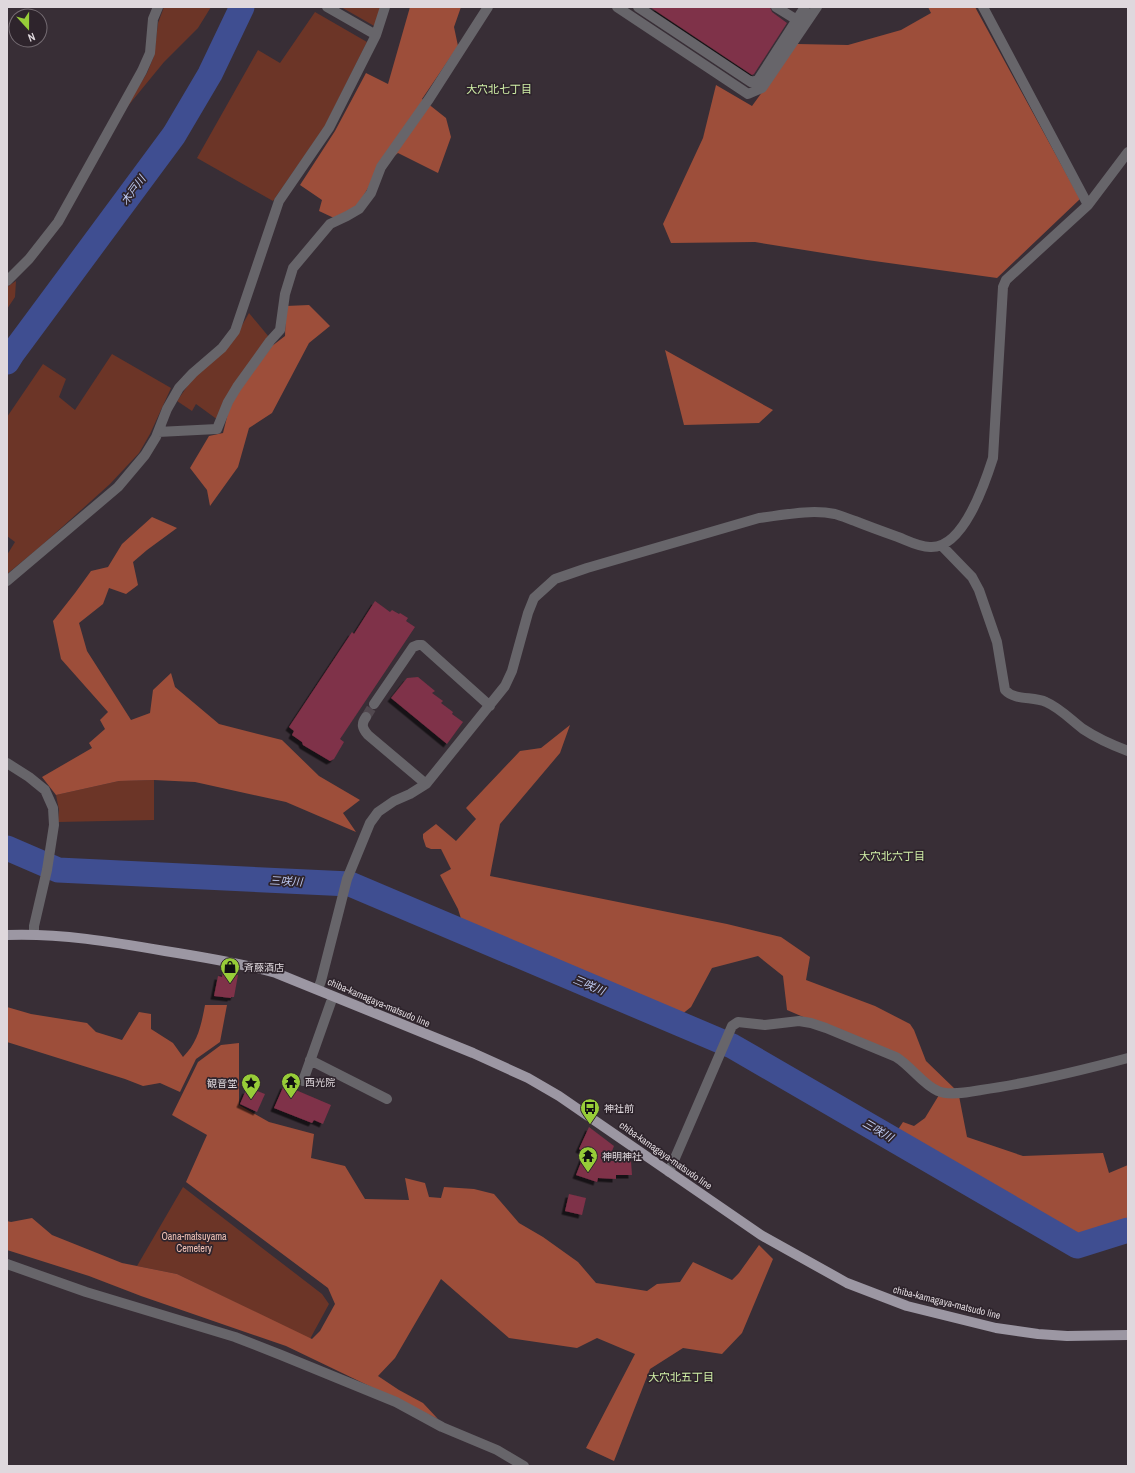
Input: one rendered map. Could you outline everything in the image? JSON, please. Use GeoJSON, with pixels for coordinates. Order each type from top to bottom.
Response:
{"type":"FeatureCollection","features":[{"type":"Feature","properties":{"kind":"main road","name":"chiba-kamagaya-matsudo line"},"geometry":{"type":"LineString","coordinates":[[7,935],[34,934],[69,936],[246,965],[276,973],[473,1053],[528,1078],[559,1096],[761,1235],[846,1284],[907,1306],[1017,1332],[1066,1336],[1128,1335]]}},
{"type":"Feature","properties":{"kind":"street"},"geometry":{"type":"LineString","coordinates":[[7,281],[29,259],[58,222],[142,71],[150,53],[153,19],[158,7]]}},
{"type":"Feature","properties":{"kind":"street"},"geometry":{"type":"LineString","coordinates":[[327,7],[376,35]]}},
{"type":"Feature","properties":{"kind":"street"},"geometry":{"type":"LineString","coordinates":[[7,581],[118,487],[145,455],[179,388],[192,374],[222,348],[235,331],[279,201],[329,128],[376,35],[385,7]]}},
{"type":"Feature","properties":{"kind":"street"},"geometry":{"type":"LineString","coordinates":[[158,432],[217,429],[228,402],[237,387],[270,341],[280,330],[285,294],[293,268],[330,224],[359,209],[371,193],[381,167],[429,99],[488,7]]}},
{"type":"Feature","properties":{"kind":"street"},"geometry":{"type":"LineString","coordinates":[[617,7],[748,94],[762,88],[817,7]]}},
{"type":"Feature","properties":{"kind":"street"},"geometry":{"type":"LineString","coordinates":[[638,7],[751,82],[758,80],[805,7]]}},
{"type":"Feature","properties":{"kind":"street"},"geometry":{"type":"LineString","coordinates":[[776,7],[797,20]]}},
{"type":"Feature","properties":{"kind":"street"},"geometry":{"type":"LineString","coordinates":[[982,7],[1088,205]]}},
{"type":"Feature","properties":{"kind":"street"},"geometry":{"type":"LineString","coordinates":[[318,989],[347,879],[370,823],[378,812],[394,801],[410,794],[426,784],[490,706],[505,686],[512,671],[528,613],[534,598],[555,579],[587,568],[759,518],[812,512],[835,514],[915,544],[930,547],[942,546],[952,538],[967,518],[985,482],[993,458],[1003,287],[1006,280],[1088,205],[1128,152]]}},
{"type":"Feature","properties":{"kind":"street"},"geometry":{"type":"LineString","coordinates":[[942,546],[972,578],[979,590],[997,642],[1005,690],[1009,695],[1039,699],[1050,703],[1082,728],[1101,740],[1128,751]]}},
{"type":"Feature","properties":{"kind":"street"},"geometry":{"type":"LineString","coordinates":[[374,704],[413,647],[422,645],[490,706]]}},
{"type":"Feature","properties":{"kind":"street"},"geometry":{"type":"LineString","coordinates":[[366,717],[362,723],[362,727],[368,735],[426,784]]}},
{"type":"Feature","properties":{"kind":"street"},"geometry":{"type":"LineString","coordinates":[[7,763],[29,777],[45,790],[53,808],[54,825],[49,860],[34,926],[34,934]]}},
{"type":"Feature","properties":{"kind":"street"},"geometry":{"type":"LineString","coordinates":[[303,1081],[331,1002]]}},
{"type":"Feature","properties":{"kind":"street"},"geometry":{"type":"LineString","coordinates":[[669,1172],[726,1039],[732,1026],[738,1022],[765,1025],[799,1021],[826,1028],[896,1056],[906,1063],[927,1084],[940,1092],[961,1093],[1002,1087],[1070,1074],[1128,1058]]}},
{"type":"Feature","properties":{"kind":"street"},"geometry":{"type":"LineString","coordinates":[[310,1060],[387,1099]]}},
{"type":"Feature","properties":{"kind":"street"},"geometry":{"type":"LineString","coordinates":[[7,1264],[86,1292],[235,1337],[281,1354],[396,1402],[442,1427],[474,1442],[497,1450],[524,1466]]}},
{"type":"Feature","properties":{"kind":"green space"},"geometry":{"type":"Polygon","coordinates":[[[164,7],[211,7],[198,28],[164,62],[123,112],[147,73],[154,56],[158,23],[164,7]]]}},
{"type":"Feature","properties":{"kind":"green space"},"geometry":{"type":"Polygon","coordinates":[[[341,7],[381,7],[376,27],[341,7]]]}},
{"type":"Feature","properties":{"kind":"green space"},"geometry":{"type":"Polygon","coordinates":[[[315,12],[367,42],[325,126],[273,201],[197,158],[258,50],[280,63],[315,12]]]}},
{"type":"Feature","properties":{"kind":"green space"},"geometry":{"type":"Polygon","coordinates":[[[16,281],[15,297],[7,309],[7,287],[16,281]]]}},
{"type":"Feature","properties":{"kind":"green space"},"geometry":{"type":"Polygon","coordinates":[[[249,313],[269,337],[218,420],[196,404],[192,411],[177,401],[193,378],[237,334],[249,313]]]}},
{"type":"Feature","properties":{"kind":"green space"},"geometry":{"type":"Polygon","coordinates":[[[112,354],[171,388],[150,434],[139,453],[110,484],[41,546],[7,574],[7,555],[15,542],[7,536],[7,417],[43,364],[66,379],[59,397],[75,410],[112,354]]]}},
{"type":"Feature","properties":{"kind":"green space"},"geometry":{"type":"Polygon","coordinates":[[[154,780],[154,820],[58,822],[59,810],[56,795],[119,781],[154,780]]]}},
{"type":"Feature","properties":{"kind":"green space","name":"Oana-matsuyama Cemetery"},"geometry":{"type":"Polygon","coordinates":[[[183,1187],[322,1294],[329,1304],[310,1339],[177,1274],[137,1266],[183,1187]]]}},
{"type":"Feature","properties":{"kind":"shaded area"},"geometry":{"type":"Polygon","coordinates":[[[410,7],[461,7],[454,27],[458,46],[422,99],[446,118],[451,137],[438,173],[398,153],[381,167],[357,206],[334,218],[319,211],[322,200],[300,185],[335,131],[366,73],[388,84],[410,7]]]}},
{"type":"Feature","properties":{"kind":"shaded area"},"geometry":{"type":"Polygon","coordinates":[[[928,7],[975,7],[1080,199],[997,278],[867,260],[755,242],[671,243],[663,224],[703,138],[716,85],[752,106],[797,44],[848,45],[901,30],[931,13],[928,7]]]}},
{"type":"Feature","properties":{"kind":"shaded area"},"geometry":{"type":"Polygon","coordinates":[[[309,305],[330,326],[309,343],[272,413],[249,428],[238,467],[210,506],[207,490],[190,468],[209,436],[223,433],[231,401],[272,346],[285,336],[286,306],[309,305]]]}},
{"type":"Feature","properties":{"kind":"shaded area"},"geometry":{"type":"Polygon","coordinates":[[[665,350],[773,410],[759,423],[684,425],[665,350]]]}},
{"type":"Feature","properties":{"kind":"shaded area"},"geometry":{"type":"Polygon","coordinates":[[[152,517],[177,528],[133,562],[138,585],[126,594],[109,588],[103,604],[79,623],[87,651],[131,720],[150,713],[153,690],[171,673],[175,687],[219,724],[282,740],[319,776],[360,800],[343,813],[356,832],[286,802],[195,782],[154,780],[119,781],[56,795],[42,777],[92,748],[89,743],[105,729],[100,720],[108,712],[61,659],[53,621],[91,571],[108,567],[122,544],[152,517]]]}},
{"type":"Feature","properties":{"kind":"shaded area"},"geometry":{"type":"Polygon","coordinates":[[[570,725],[560,753],[500,824],[490,876],[727,924],[781,937],[810,957],[806,980],[875,1006],[910,1024],[914,1030],[926,1061],[956,1090],[939,1088],[929,1083],[908,1062],[787,1010],[783,976],[758,956],[712,968],[691,1007],[676,1019],[636,1000],[463,925],[458,909],[440,875],[451,869],[441,849],[431,849],[426,847],[423,834],[436,824],[456,841],[476,819],[466,808],[520,751],[541,748],[570,725]]]}},
{"type":"Feature","properties":{"kind":"shaded area"},"geometry":{"type":"Polygon","coordinates":[[[205,1005],[227,1005],[220,1042],[196,1059],[180,1092],[160,1083],[143,1086],[7,1042],[7,1007],[31,1014],[87,1023],[96,1032],[122,1040],[139,1012],[151,1014],[151,1029],[173,1043],[183,1057],[192,1046],[195,1039],[200,1027],[205,1005]]]}},
{"type":"Feature","properties":{"kind":"shaded area"},"geometry":{"type":"Polygon","coordinates":[[[239,1043],[239,1105],[269,1122],[314,1134],[311,1158],[345,1166],[365,1199],[409,1200],[405,1178],[425,1183],[429,1197],[441,1198],[444,1187],[474,1189],[494,1194],[519,1223],[543,1237],[578,1262],[596,1283],[647,1291],[657,1284],[680,1282],[693,1262],[732,1280],[739,1273],[759,1245],[773,1259],[742,1333],[722,1354],[683,1348],[650,1369],[614,1461],[586,1448],[635,1354],[597,1338],[577,1348],[509,1338],[441,1279],[395,1358],[378,1376],[399,1390],[423,1403],[438,1419],[286,1346],[141,1296],[89,1276],[7,1250],[7,1221],[11,1222],[32,1218],[52,1235],[122,1263],[177,1274],[312,1339],[320,1331],[335,1304],[328,1288],[186,1182],[207,1135],[172,1115],[198,1062],[221,1045],[239,1043]]]}},
{"type":"Feature","properties":{"kind":"shaded area"},"geometry":{"type":"Polygon","coordinates":[[[939,1095],[959,1096],[967,1137],[1023,1156],[1103,1153],[1109,1173],[1128,1165],[1128,1225],[1083,1239],[895,1134],[903,1122],[914,1126],[925,1118],[939,1095]]]}},
{"type":"Feature","properties":{"kind":"building"},"geometry":{"type":"Polygon","coordinates":[[[650,7],[770,7],[772,12],[787,23],[752,75],[650,7]]]}},
{"type":"Feature","properties":{"kind":"building"},"geometry":{"type":"Polygon","coordinates":[[[375,601],[390,612],[392,610],[408,618],[406,621],[415,627],[340,739],[344,742],[334,759],[330,761],[303,745],[302,742],[292,735],[294,731],[289,727],[352,632],[354,634],[375,601]]]}},
{"type":"Feature","properties":{"kind":"building"},"geometry":{"type":"Polygon","coordinates":[[[418,677],[435,691],[432,693],[443,701],[441,703],[453,712],[452,714],[463,722],[447,744],[391,698],[407,678],[418,677]]]}},
{"type":"Feature","properties":{"kind":"building"},"geometry":{"type":"Polygon","coordinates":[[[223,972],[238,975],[234,997],[214,996],[218,976],[222,977],[223,972]]]}},
{"type":"Feature","properties":{"kind":"building"},"geometry":{"type":"Polygon","coordinates":[[[284,1085],[331,1105],[323,1124],[314,1120],[312,1123],[274,1108],[284,1085]]]}},
{"type":"Feature","properties":{"kind":"building"},"geometry":{"type":"Polygon","coordinates":[[[252,1089],[265,1094],[257,1112],[240,1104],[246,1090],[250,1092],[252,1089]]]}},
{"type":"Feature","properties":{"kind":"building"},"geometry":{"type":"Polygon","coordinates":[[[589,1127],[614,1146],[608,1161],[631,1161],[632,1175],[616,1175],[616,1179],[598,1178],[597,1182],[576,1175],[585,1152],[579,1149],[589,1127]]]}},
{"type":"Feature","properties":{"kind":"building"},"geometry":{"type":"Polygon","coordinates":[[[569,1194],[586,1198],[582,1215],[565,1211],[569,1194]]]}},
{"type":"Feature","properties":{"kind":"waterway","name":"木戸川"},"geometry":{"type":"LineString","coordinates":[[7,362],[174,135],[210,74],[242,7]]}},
{"type":"Feature","properties":{"kind":"waterway","name":"三咲川"},"geometry":{"type":"LineString","coordinates":[[7,848],[58,870],[350,884],[732,1046],[1077,1246],[1128,1230]]}},
{"type":"Feature","properties":{"kind":"tunnel"},"geometry":{"type":"LineString","coordinates":[[366,717],[374,704]]}},
{"type":"Feature","properties":{"kind":"place","name":"斉藤酒店"},"geometry":{"type":"Point","coordinates":[230,984]}},
{"type":"Feature","properties":{"kind":"place","name":"西光院"},"geometry":{"type":"Point","coordinates":[291,1099]}},
{"type":"Feature","properties":{"kind":"place","name":"観音堂"},"geometry":{"type":"Point","coordinates":[251,1100]}},
{"type":"Feature","properties":{"kind":"place","name":"神社前"},"geometry":{"type":"Point","coordinates":[590,1125]}},
{"type":"Feature","properties":{"kind":"place","name":"神明神社"},"geometry":{"type":"Point","coordinates":[588,1173]}},
{"type":"Feature","properties":{"kind":"district","name":"大穴北七丁目"},"geometry":{"type":"Point","coordinates":[499,89]}},
{"type":"Feature","properties":{"kind":"district","name":"大穴北六丁目"},"geometry":{"type":"Point","coordinates":[892,856]}},
{"type":"Feature","properties":{"kind":"district","name":"大穴北五丁目"},"geometry":{"type":"Point","coordinates":[681,1377]}}]}
